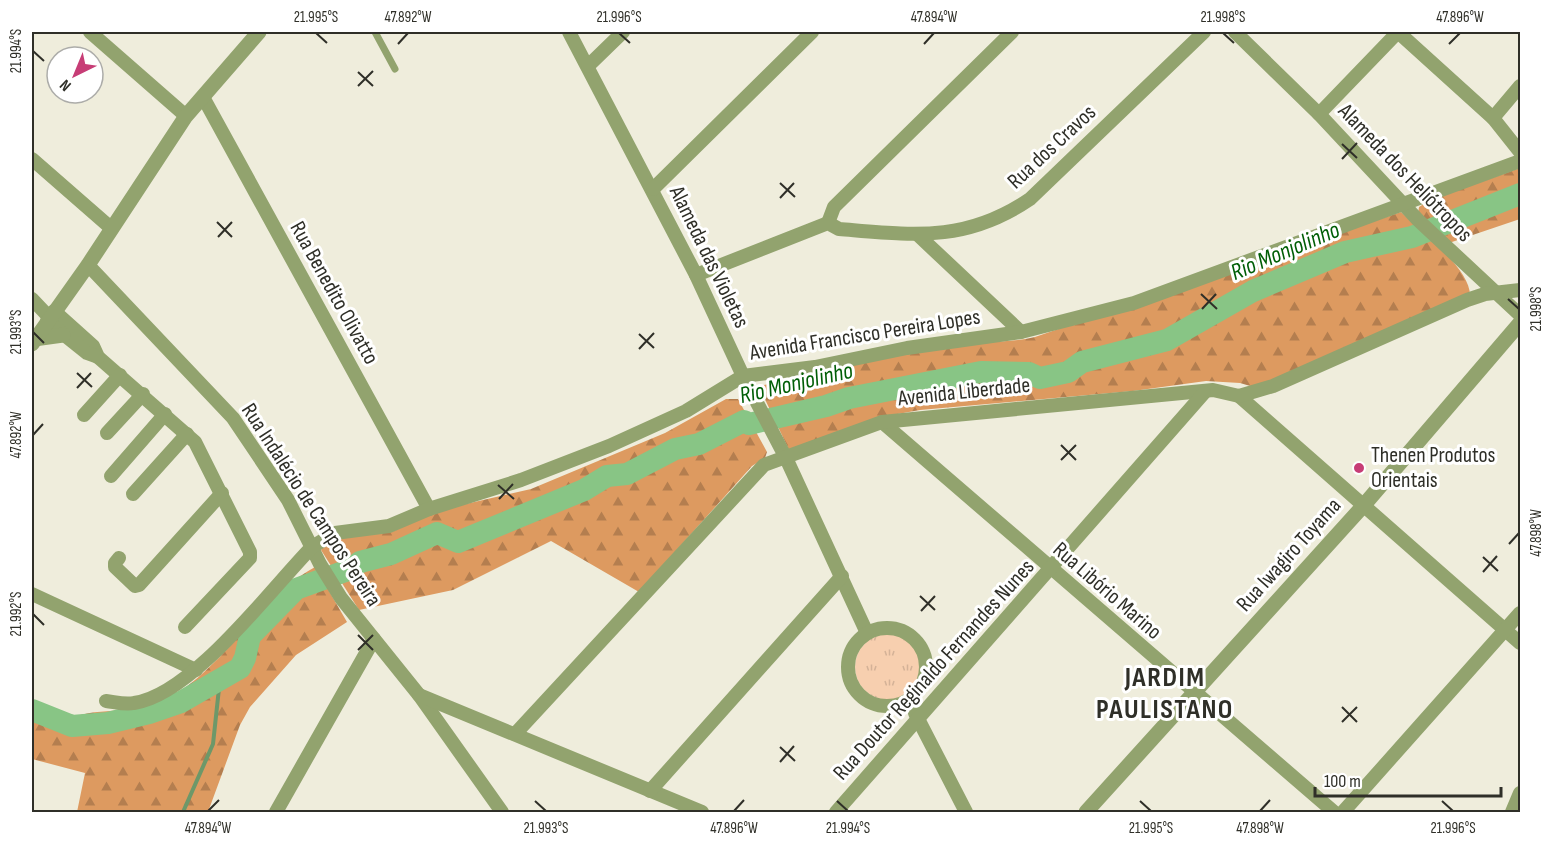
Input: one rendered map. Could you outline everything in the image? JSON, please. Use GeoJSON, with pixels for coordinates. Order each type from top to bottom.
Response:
{"type":"FeatureCollection","features":[{"type":"Feature","properties":{"kind":"street"},"geometry":{"type":"LineString","coordinates":[[90,32],[186,116]]}},
{"type":"Feature","properties":{"kind":"street"},"geometry":{"type":"LineString","coordinates":[[33,341],[88,265],[186,116],[259,32]]}},
{"type":"Feature","properties":{"kind":"street","name":"Alameda das Violetas"},"geometry":{"type":"LineString","coordinates":[[569,32],[696,275],[743,376],[786,458],[867,633]]}},
{"type":"Feature","properties":{"kind":"street"},"geometry":{"type":"LineString","coordinates":[[588,66],[623,32]]}},
{"type":"Feature","properties":{"kind":"street"},"geometry":{"type":"LineString","coordinates":[[653,189],[812,32]]}},
{"type":"Feature","properties":{"kind":"street"},"geometry":{"type":"LineString","coordinates":[[696,275],[828,223],[834,207],[1012,32]]}},
{"type":"Feature","properties":{"kind":"street","name":"Rua dos Cravos"},"geometry":{"type":"LineString","coordinates":[[828,223],[839,229],[918,236],[965,230],[1009,213],[1030,199],[1204,32]]}},
{"type":"Feature","properties":{"kind":"street","name":"Alameda dos Heliótropos"},"geometry":{"type":"LineString","coordinates":[[1235,32],[1318,114],[1418,220],[1495,294],[1521,315]]}},
{"type":"Feature","properties":{"kind":"street"},"geometry":{"type":"LineString","coordinates":[[1318,114],[1398,32],[1493,118],[1521,152]]}},
{"type":"Feature","properties":{"kind":"street"},"geometry":{"type":"LineString","coordinates":[[1493,118],[1521,86]]}},
{"type":"Feature","properties":{"kind":"street","name":"Rua Benedito Olivatto"},"geometry":{"type":"LineString","coordinates":[[203,98],[429,509]]}},
{"type":"Feature","properties":{"kind":"street"},"geometry":{"type":"LineString","coordinates":[[32,159],[111,228]]}},
{"type":"Feature","properties":{"kind":"street","name":"Avenida Francisco Pereira Lopes"},"geometry":{"type":"LineString","coordinates":[[106,701],[133,704],[170,690],[196,670],[312,547],[335,533],[389,526],[429,509],[522,480],[609,446],[686,411],[743,376],[815,367],[907,348],[1021,332],[1134,303],[1521,161]]}},
{"type":"Feature","properties":{"kind":"street"},"geometry":{"type":"LineString","coordinates":[[918,236],[1021,332]]}},
{"type":"Feature","properties":{"kind":"street","name":"Rua Indalécio de Campos Pereira"},"geometry":{"type":"LineString","coordinates":[[88,265],[233,418],[288,500],[320,564],[341,598],[419,695],[502,813]]}},
{"type":"Feature","properties":{"kind":"street","name":"Avenida Liberdade"},"geometry":{"type":"LineString","coordinates":[[515,734],[764,465],[882,422],[1204,393],[1213,390],[1239,396],[1300,376],[1467,300],[1521,290]]}},
{"type":"Feature","properties":{"kind":"street"},"geometry":{"type":"LineString","coordinates":[[32,298],[50,316],[93,346],[98,357]]}},
{"type":"Feature","properties":{"kind":"street"},"geometry":{"type":"LineString","coordinates":[[50,316],[63,335],[87,353],[98,357],[143,394],[195,442],[251,555],[185,627]]}},
{"type":"Feature","properties":{"kind":"street","name":"Rua Iwagiro Toyama"},"geometry":{"type":"LineString","coordinates":[[1086,813],[1364,505],[1521,323]]}},
{"type":"Feature","properties":{"kind":"street"},"geometry":{"type":"LineString","coordinates":[[33,341],[63,335]]}},
{"type":"Feature","properties":{"kind":"street"},"geometry":{"type":"LineString","coordinates":[[84,415],[120,375]]}},
{"type":"Feature","properties":{"kind":"street","name":"Rua Doutor Reginaldo Fernandes Nunes"},"geometry":{"type":"LineString","coordinates":[[836,813],[1204,393]]}},
{"type":"Feature","properties":{"kind":"street"},"geometry":{"type":"LineString","coordinates":[[107,433],[143,394]]}},
{"type":"Feature","properties":{"kind":"street"},"geometry":{"type":"LineString","coordinates":[[1239,396],[1521,643]]}},
{"type":"Feature","properties":{"kind":"street"},"geometry":{"type":"LineString","coordinates":[[111,476],[165,414]]}},
{"type":"Feature","properties":{"kind":"street","name":"Rua Libório Marino"},"geometry":{"type":"LineString","coordinates":[[882,422],[1334,813]]}},
{"type":"Feature","properties":{"kind":"street"},"geometry":{"type":"LineString","coordinates":[[133,494],[188,434]]}},
{"type":"Feature","properties":{"kind":"street"},"geometry":{"type":"LineString","coordinates":[[119,558],[115,563],[116,567],[135,586],[139,585],[222,493]]}},
{"type":"Feature","properties":{"kind":"street"},"geometry":{"type":"LineString","coordinates":[[650,791],[842,576]]}},
{"type":"Feature","properties":{"kind":"street"},"geometry":{"type":"LineString","coordinates":[[32,594],[196,670]]}},
{"type":"Feature","properties":{"kind":"street"},"geometry":{"type":"LineString","coordinates":[[1343,813],[1521,613]]}},
{"type":"Feature","properties":{"kind":"street"},"geometry":{"type":"LineString","coordinates":[[882,628],[897,629],[911,636],[921,647],[926,662],[926,677],[919,690],[908,701],[894,706],[878,705],[864,699],[854,687],[849,673],[849,657],[856,643],[867,633],[882,628]]}},
{"type":"Feature","properties":{"kind":"street"},"geometry":{"type":"LineString","coordinates":[[276,813],[374,639]]}},
{"type":"Feature","properties":{"kind":"street"},"geometry":{"type":"LineString","coordinates":[[419,695],[702,813]]}},
{"type":"Feature","properties":{"kind":"street"},"geometry":{"type":"LineString","coordinates":[[908,701],[966,813]]}},
{"type":"Feature","properties":{"kind":"street"},"geometry":{"type":"LineString","coordinates":[[1512,813],[1521,793]]}},
{"type":"Feature","properties":{"kind":"lane"},"geometry":{"type":"LineString","coordinates":[[375,32],[395,69]]}},
{"type":"Feature","properties":{"kind":"green space"},"geometry":{"type":"Polygon","coordinates":[[[1520,168],[1520,219],[1449,243],[1418,214],[1419,207],[1430,200],[1520,168]]]}},
{"type":"Feature","properties":{"kind":"green space"},"geometry":{"type":"Polygon","coordinates":[[[1401,212],[1454,262],[1468,285],[1470,296],[1257,388],[1240,383],[1206,381],[1133,391],[920,410],[881,417],[789,450],[762,393],[764,385],[888,358],[962,344],[1035,337],[1401,212]]]}},
{"type":"Feature","properties":{"kind":"green space"},"geometry":{"type":"Polygon","coordinates":[[[726,399],[738,399],[767,452],[765,458],[752,466],[639,592],[551,541],[453,590],[359,610],[321,550],[326,543],[337,538],[394,531],[440,510],[531,489],[665,433],[726,399]]]}},
{"type":"Feature","properties":{"kind":"green space"},"geometry":{"type":"Polygon","coordinates":[[[315,567],[347,622],[296,655],[250,707],[240,725],[208,812],[77,812],[85,773],[32,759],[32,699],[70,718],[94,712],[144,707],[168,699],[184,689],[214,662],[288,585],[315,567]]]}},
{"type":"Feature","properties":{"kind":"green space"},"geometry":{"type":"Polygon","coordinates":[[[888,634],[900,637],[911,644],[918,655],[921,667],[918,679],[911,690],[900,697],[888,700],[876,697],[865,690],[858,679],[855,667],[858,655],[865,644],[876,637],[888,634]]]}},
{"type":"Feature","properties":{"kind":"waterway","name":"Rio Monjolinho"},"geometry":{"type":"LineString","coordinates":[[32,710],[72,726],[108,723],[181,702],[240,668],[250,636],[296,589],[351,569],[360,562],[391,554],[437,533],[458,542],[584,490],[607,476],[627,474],[675,449],[699,444],[744,421],[749,424],[826,406],[849,398],[981,372],[1029,373],[1040,378],[1068,372],[1082,362],[1167,340],[1253,291],[1345,252],[1412,237],[1520,194]]}},
{"type":"Feature","properties":{"kind":"waterway"},"geometry":{"type":"LineString","coordinates":[[183,812],[213,744],[220,679]]}},
{"type":"Feature","properties":{"kind":"place","name":"Thenen Produtos Orientais"},"geometry":{"type":"Point","coordinates":[1359,468]}},
{"type":"Feature","properties":{"kind":"district","name":"JARDIM PAULISTANO"},"geometry":{"type":"Point","coordinates":[1165,693]}}]}
